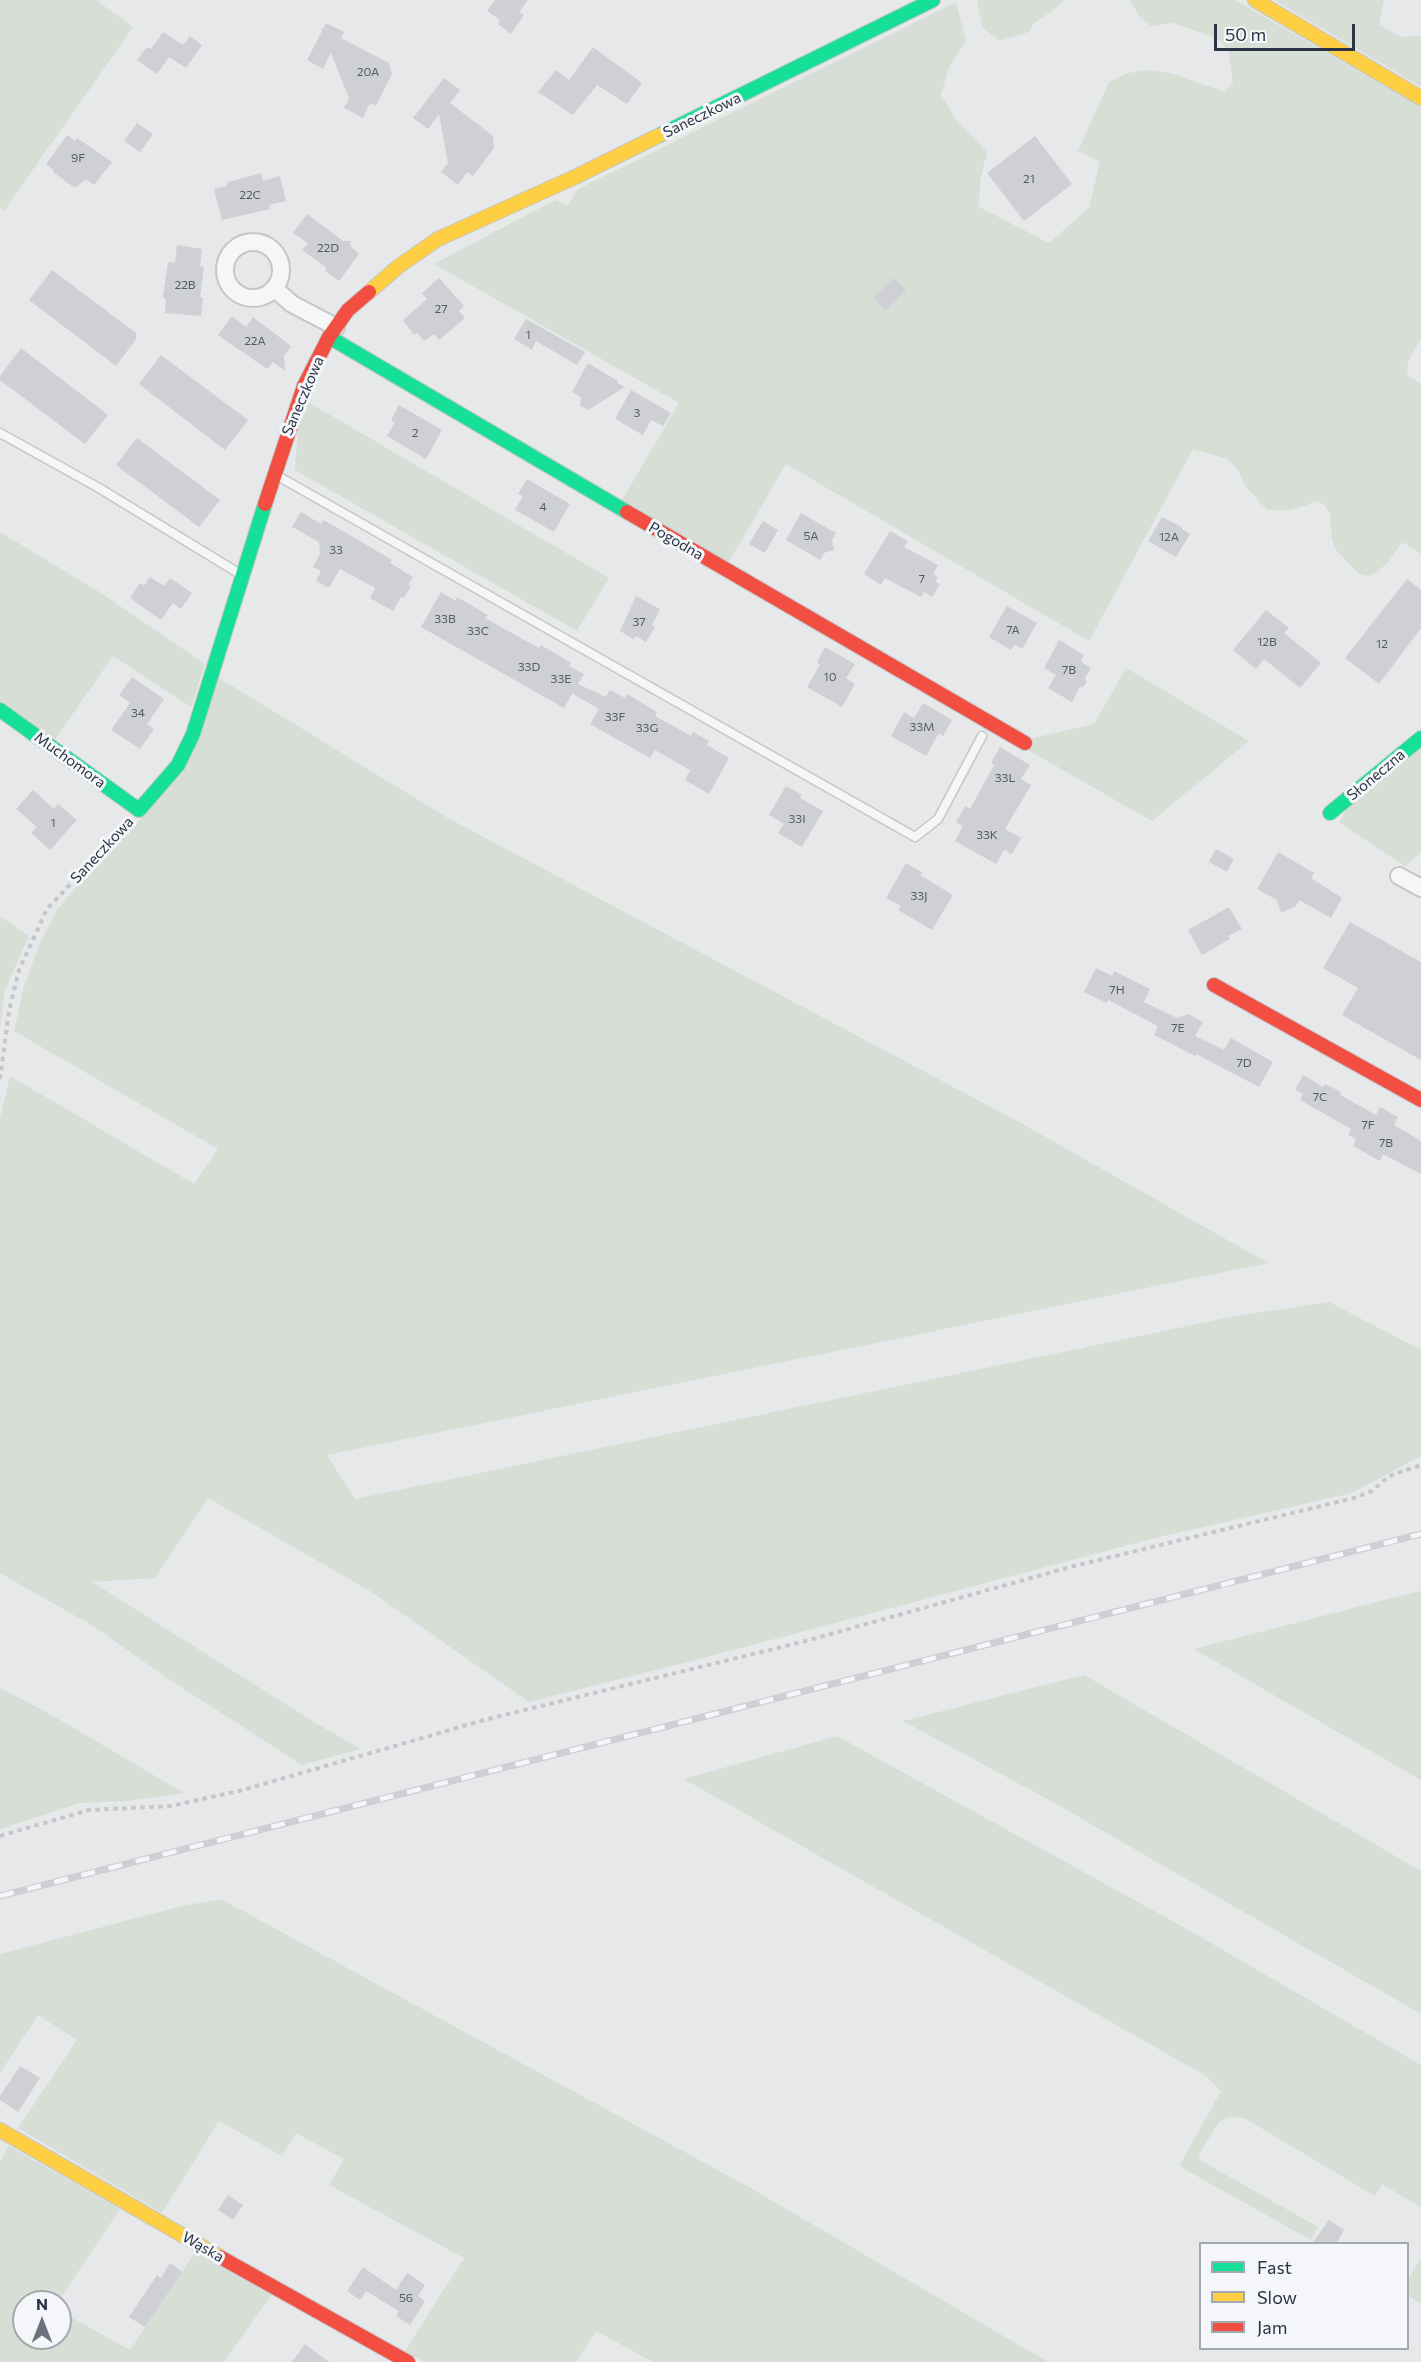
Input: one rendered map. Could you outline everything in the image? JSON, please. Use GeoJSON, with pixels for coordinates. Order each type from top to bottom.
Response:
{"type":"FeatureCollection","features":[{"type":"Feature","properties":{"kind":"street","name":"Saneczkowa"},"geometry":{"type":"LineString","coordinates":[[139,810],[178,765],[193,734],[289,426],[304,386],[332,332],[348,310],[382,280],[438,239],[575,177],[933,0]]}},
{"type":"Feature","properties":{"kind":"street"},"geometry":{"type":"LineString","coordinates":[[1255,0],[1421,98]]}},
{"type":"Feature","properties":{"kind":"street"},"geometry":{"type":"LineString","coordinates":[[275,289],[332,332]]}},
{"type":"Feature","properties":{"kind":"street","name":"Pogodna"},"geometry":{"type":"LineString","coordinates":[[332,332],[470,421],[1024,743]]}},
{"type":"Feature","properties":{"kind":"street","name":"Muchomora"},"geometry":{"type":"LineString","coordinates":[[0,710],[139,810]]}},
{"type":"Feature","properties":{"kind":"street","name":"Słoneczna"},"geometry":{"type":"LineString","coordinates":[[1330,813],[1421,738]]}},
{"type":"Feature","properties":{"kind":"street"},"geometry":{"type":"LineString","coordinates":[[1399,876],[1421,888]]}},
{"type":"Feature","properties":{"kind":"street"},"geometry":{"type":"LineString","coordinates":[[1214,985],[1421,1100]]}},
{"type":"Feature","properties":{"kind":"street","name":"Wąska"},"geometry":{"type":"LineString","coordinates":[[0,2130],[289,2297],[408,2362]]}},
{"type":"Feature","properties":{"kind":"lane"},"geometry":{"type":"LineString","coordinates":[[0,434],[99,488],[243,576]]}},
{"type":"Feature","properties":{"kind":"lane"},"geometry":{"type":"LineString","coordinates":[[275,474],[915,837],[938,819],[982,736]]}},
{"type":"Feature","properties":{"kind":"path","name":"Saneczkowa"},"geometry":{"type":"LineString","coordinates":[[0,1079],[9,1011],[19,970],[47,909],[139,810]]}},
{"type":"Feature","properties":{"kind":"path"},"geometry":{"type":"LineString","coordinates":[[0,1836],[89,1810],[171,1806],[243,1790],[484,1720],[802,1642],[1074,1566],[1354,1498],[1372,1491],[1389,1476],[1421,1465]]}},
{"type":"Feature","properties":{"kind":"shaded area"},"geometry":{"type":"Polygon","coordinates":[[[0,0],[96,0],[133,27],[4,211],[0,208],[0,0]]]}},
{"type":"Feature","properties":{"kind":"shaded area"},"geometry":{"type":"Polygon","coordinates":[[[977,0],[1064,0],[1033,24],[1029,32],[999,41],[982,27],[977,0]]]}},
{"type":"Feature","properties":{"kind":"shaded area"},"geometry":{"type":"Polygon","coordinates":[[[1129,0],[1235,0],[1421,107],[1421,339],[1407,367],[1408,376],[1421,384],[1421,554],[1402,542],[1389,561],[1377,572],[1369,576],[1359,574],[1336,550],[1332,539],[1330,513],[1324,505],[1318,501],[1291,510],[1268,510],[1245,485],[1237,468],[1227,459],[1193,449],[1089,641],[786,464],[727,565],[621,502],[679,403],[434,264],[555,200],[567,206],[578,189],[956,2],[966,41],[949,67],[941,95],[957,121],[987,152],[980,181],[979,207],[1049,243],[1089,208],[1100,162],[1078,151],[1109,82],[1128,73],[1151,70],[1170,73],[1225,92],[1233,83],[1229,53],[1219,39],[1173,23],[1151,26],[1140,17],[1129,0]]]}},
{"type":"Feature","properties":{"kind":"shaded area"},"geometry":{"type":"Polygon","coordinates":[[[1274,0],[1384,0],[1379,25],[1401,37],[1421,36],[1421,87],[1274,0]]]}},
{"type":"Feature","properties":{"kind":"shaded area"},"geometry":{"type":"Polygon","coordinates":[[[308,402],[609,578],[577,631],[295,470],[298,427],[308,402]]]}},
{"type":"Feature","properties":{"kind":"shaded area"},"geometry":{"type":"Polygon","coordinates":[[[0,532],[101,593],[205,664],[191,707],[113,656],[54,741],[0,703],[0,532]]]}},
{"type":"Feature","properties":{"kind":"shaded area"},"geometry":{"type":"Polygon","coordinates":[[[1126,668],[1249,741],[1152,821],[1028,750],[1029,739],[1094,724],[1126,668]]]}},
{"type":"Feature","properties":{"kind":"shaded area"},"geometry":{"type":"Polygon","coordinates":[[[216,676],[446,817],[1019,1122],[1268,1263],[327,1455],[355,1499],[1236,1316],[1329,1302],[1421,1350],[1421,1456],[1352,1493],[1155,1538],[529,1702],[370,1591],[208,1498],[155,1578],[92,1582],[360,1749],[302,1765],[170,1680],[93,1626],[0,1573],[0,1119],[10,1076],[194,1184],[218,1149],[14,1031],[24,987],[39,945],[57,910],[85,876],[146,813],[216,676]]]}},
{"type":"Feature","properties":{"kind":"shaded area"},"geometry":{"type":"Polygon","coordinates":[[[1421,744],[1421,852],[1405,866],[1339,822],[1352,801],[1421,744]]]}},
{"type":"Feature","properties":{"kind":"shaded area"},"geometry":{"type":"Polygon","coordinates":[[[0,916],[29,936],[5,990],[0,1028],[0,916]]]}},
{"type":"Feature","properties":{"kind":"shaded area"},"geometry":{"type":"Polygon","coordinates":[[[1421,1591],[1421,1780],[1194,1649],[1373,1603],[1421,1591]]]}},
{"type":"Feature","properties":{"kind":"shaded area"},"geometry":{"type":"Polygon","coordinates":[[[1084,1675],[1421,1871],[1421,2014],[1051,1801],[903,1721],[1084,1675]]]}},
{"type":"Feature","properties":{"kind":"shaded area"},"geometry":{"type":"Polygon","coordinates":[[[0,1688],[50,1714],[184,1793],[127,1801],[80,1803],[0,1829],[0,1688]]]}},
{"type":"Feature","properties":{"kind":"shaded area"},"geometry":{"type":"Polygon","coordinates":[[[837,1736],[1185,1928],[1421,2065],[1421,2207],[1382,2184],[1375,2196],[1244,2118],[1228,2117],[1219,2122],[1199,2154],[1200,2160],[1318,2227],[1311,2240],[1179,2166],[1221,2091],[1206,2076],[684,1779],[837,1736]]]}},
{"type":"Feature","properties":{"kind":"shaded area"},"geometry":{"type":"Polygon","coordinates":[[[221,1899],[747,2186],[1048,2362],[653,2362],[596,2331],[576,2362],[424,2362],[405,2351],[464,2258],[329,2185],[344,2159],[296,2133],[282,2156],[219,2121],[162,2213],[18,2128],[77,2040],[38,2015],[0,2073],[0,1954],[182,1906],[221,1899]]]}},
{"type":"Feature","properties":{"kind":"shaded area"},"geometry":{"type":"Polygon","coordinates":[[[9,2146],[120,2209],[66,2290],[12,2290],[12,2350],[72,2350],[72,2318],[130,2350],[195,2252],[271,2295],[224,2362],[0,2362],[0,2162],[9,2146]]]}},
{"type":"Feature","properties":{"kind":"shaded area"},"geometry":{"type":"Polygon","coordinates":[[[1421,2258],[1421,2304],[1409,2297],[1409,2278],[1421,2258]]]}},
{"type":"Feature","properties":{"kind":"building"},"geometry":{"type":"Polygon","coordinates":[[[495,0],[528,0],[519,12],[524,15],[511,34],[498,24],[500,20],[487,11],[495,0]]]}},
{"type":"Feature","properties":{"kind":"building"},"geometry":{"type":"Polygon","coordinates":[[[326,23],[344,32],[341,38],[389,63],[392,74],[376,106],[370,103],[363,118],[344,108],[349,98],[331,53],[323,69],[307,60],[322,31],[320,28],[323,29],[326,23]]]}},
{"type":"Feature","properties":{"kind":"building"},"geometry":{"type":"Polygon","coordinates":[[[163,32],[183,45],[190,36],[202,45],[186,68],[169,57],[157,74],[137,60],[147,47],[151,49],[163,32]]]}},
{"type":"Feature","properties":{"kind":"building"},"geometry":{"type":"Polygon","coordinates":[[[593,47],[642,83],[627,104],[597,85],[573,115],[538,92],[556,70],[569,80],[593,47]]]}},
{"type":"Feature","properties":{"kind":"building"},"geometry":{"type":"Polygon","coordinates":[[[444,78],[460,90],[450,103],[493,136],[494,148],[473,176],[467,172],[458,185],[441,172],[448,163],[439,114],[428,129],[413,118],[444,78]]]}},
{"type":"Feature","properties":{"kind":"building"},"geometry":{"type":"Polygon","coordinates":[[[137,123],[153,134],[140,152],[124,141],[137,123]]]}},
{"type":"Feature","properties":{"kind":"building"},"geometry":{"type":"Polygon","coordinates":[[[67,135],[75,141],[77,138],[112,162],[94,185],[86,179],[75,188],[46,164],[67,135]]]}},
{"type":"Feature","properties":{"kind":"building"},"geometry":{"type":"Polygon","coordinates":[[[1035,136],[1072,184],[1024,221],[987,173],[1035,136]]]}},
{"type":"Feature","properties":{"kind":"building"},"geometry":{"type":"Polygon","coordinates":[[[261,173],[263,181],[280,176],[286,201],[269,205],[270,209],[222,220],[214,189],[226,186],[228,182],[261,173]]]}},
{"type":"Feature","properties":{"kind":"building"},"geometry":{"type":"Polygon","coordinates":[[[307,214],[343,241],[350,241],[351,247],[359,254],[339,281],[325,271],[327,268],[302,250],[308,243],[293,233],[307,214]]]}},
{"type":"Feature","properties":{"kind":"building"},"geometry":{"type":"Polygon","coordinates":[[[177,245],[202,249],[200,266],[204,267],[200,297],[203,298],[201,316],[165,313],[166,300],[163,297],[168,262],[175,263],[177,245]]]}},
{"type":"Feature","properties":{"kind":"building"},"geometry":{"type":"Polygon","coordinates":[[[52,270],[136,333],[136,339],[116,366],[29,300],[52,270]]]}},
{"type":"Feature","properties":{"kind":"building"},"geometry":{"type":"Polygon","coordinates":[[[439,278],[464,306],[459,311],[465,318],[439,340],[434,334],[424,341],[417,333],[414,335],[403,320],[427,299],[422,293],[439,278]]]}},
{"type":"Feature","properties":{"kind":"building"},"geometry":{"type":"Polygon","coordinates":[[[893,278],[906,290],[886,311],[873,298],[893,278]]]}},
{"type":"Feature","properties":{"kind":"building"},"geometry":{"type":"Polygon","coordinates":[[[232,316],[246,327],[253,317],[291,346],[284,356],[285,371],[273,362],[267,369],[218,335],[232,316]]]}},
{"type":"Feature","properties":{"kind":"building"},"geometry":{"type":"Polygon","coordinates":[[[526,319],[585,352],[577,365],[536,341],[532,350],[514,339],[526,319]]]}},
{"type":"Feature","properties":{"kind":"building"},"geometry":{"type":"Polygon","coordinates":[[[21,348],[108,415],[85,444],[0,380],[0,376],[21,348]]]}},
{"type":"Feature","properties":{"kind":"building"},"geometry":{"type":"Polygon","coordinates":[[[161,355],[248,420],[225,450],[139,384],[161,355]]]}},
{"type":"Feature","properties":{"kind":"building"},"geometry":{"type":"Polygon","coordinates":[[[588,363],[625,387],[588,410],[580,406],[581,397],[572,392],[588,363]]]}},
{"type":"Feature","properties":{"kind":"building"},"geometry":{"type":"Polygon","coordinates":[[[631,390],[671,413],[663,426],[651,420],[643,435],[615,419],[631,390]]]}},
{"type":"Feature","properties":{"kind":"building"},"geometry":{"type":"Polygon","coordinates":[[[399,405],[442,430],[426,459],[387,436],[395,423],[391,420],[399,405]]]}},
{"type":"Feature","properties":{"kind":"building"},"geometry":{"type":"Polygon","coordinates":[[[137,438],[220,500],[199,527],[116,465],[137,438]]]}},
{"type":"Feature","properties":{"kind":"building"},"geometry":{"type":"Polygon","coordinates":[[[527,479],[570,504],[554,532],[515,510],[523,496],[518,494],[527,479]]]}},
{"type":"Feature","properties":{"kind":"building"},"geometry":{"type":"Polygon","coordinates":[[[301,512],[321,524],[323,520],[336,527],[392,560],[390,563],[413,577],[404,598],[401,597],[393,611],[370,598],[375,588],[340,569],[329,588],[316,581],[321,571],[313,567],[320,554],[319,542],[292,527],[301,512]]]}},
{"type":"Feature","properties":{"kind":"building"},"geometry":{"type":"Polygon","coordinates":[[[801,513],[836,533],[832,540],[834,550],[824,553],[820,560],[786,540],[801,513]]]}},
{"type":"Feature","properties":{"kind":"building"},"geometry":{"type":"Polygon","coordinates":[[[1162,517],[1182,527],[1190,534],[1176,557],[1148,541],[1162,517]]]}},
{"type":"Feature","properties":{"kind":"building"},"geometry":{"type":"Polygon","coordinates":[[[763,521],[778,530],[765,553],[749,544],[763,521]]]}},
{"type":"Feature","properties":{"kind":"building"},"geometry":{"type":"Polygon","coordinates":[[[890,531],[908,541],[904,547],[938,565],[933,574],[938,577],[935,582],[940,584],[932,597],[924,592],[921,597],[885,578],[881,585],[864,574],[890,531]]]}},
{"type":"Feature","properties":{"kind":"building"},"geometry":{"type":"Polygon","coordinates":[[[150,577],[164,586],[170,578],[192,593],[181,609],[173,603],[161,620],[130,598],[140,583],[144,586],[150,577]]]}},
{"type":"Feature","properties":{"kind":"building"},"geometry":{"type":"Polygon","coordinates":[[[1407,579],[1421,590],[1421,628],[1379,684],[1345,658],[1407,579]]]}},
{"type":"Feature","properties":{"kind":"building"},"geometry":{"type":"Polygon","coordinates":[[[441,592],[456,601],[457,597],[488,615],[485,618],[539,648],[541,645],[571,663],[569,666],[584,674],[578,684],[606,697],[610,690],[625,698],[627,694],[657,712],[655,716],[691,736],[693,732],[709,741],[707,745],[729,758],[709,794],[685,780],[690,770],[655,750],[650,758],[590,724],[599,709],[573,694],[575,689],[564,708],[421,627],[441,592]]]}},
{"type":"Feature","properties":{"kind":"building"},"geometry":{"type":"Polygon","coordinates":[[[636,596],[660,609],[652,625],[655,627],[646,642],[636,636],[634,639],[620,631],[636,596]]]}},
{"type":"Feature","properties":{"kind":"building"},"geometry":{"type":"Polygon","coordinates":[[[1007,606],[1037,623],[1022,649],[1015,644],[1011,650],[989,637],[1007,606]]]}},
{"type":"Feature","properties":{"kind":"building"},"geometry":{"type":"Polygon","coordinates":[[[1266,610],[1289,628],[1284,633],[1321,663],[1300,688],[1264,659],[1256,669],[1233,650],[1266,610]]]}},
{"type":"Feature","properties":{"kind":"building"},"geometry":{"type":"Polygon","coordinates":[[[1059,640],[1084,655],[1081,662],[1091,668],[1085,678],[1087,682],[1079,688],[1072,702],[1048,688],[1056,675],[1044,668],[1059,640]]]}},
{"type":"Feature","properties":{"kind":"building"},"geometry":{"type":"Polygon","coordinates":[[[825,647],[855,664],[846,678],[855,684],[842,707],[807,687],[820,665],[817,662],[825,647]]]}},
{"type":"Feature","properties":{"kind":"building"},"geometry":{"type":"Polygon","coordinates":[[[132,677],[164,699],[147,724],[154,729],[140,749],[111,730],[130,703],[119,695],[132,677]]]}},
{"type":"Feature","properties":{"kind":"building"},"geometry":{"type":"Polygon","coordinates":[[[923,703],[952,720],[943,736],[939,733],[926,756],[891,736],[904,712],[914,718],[923,703]]]}},
{"type":"Feature","properties":{"kind":"building"},"geometry":{"type":"Polygon","coordinates":[[[1000,747],[1030,765],[1021,779],[1031,785],[1005,829],[1021,838],[1012,854],[1004,850],[996,864],[955,841],[963,826],[956,822],[965,806],[970,809],[994,765],[991,763],[1000,747]]]}},
{"type":"Feature","properties":{"kind":"building"},"geometry":{"type":"Polygon","coordinates":[[[786,786],[802,795],[800,798],[823,811],[802,847],[778,833],[784,824],[769,815],[786,786]]]}},
{"type":"Feature","properties":{"kind":"building"},"geometry":{"type":"Polygon","coordinates":[[[33,790],[54,809],[58,804],[77,820],[50,850],[31,833],[37,827],[16,809],[33,790]]]}},
{"type":"Feature","properties":{"kind":"building"},"geometry":{"type":"Polygon","coordinates":[[[1216,849],[1234,859],[1227,872],[1209,862],[1216,849]]]}},
{"type":"Feature","properties":{"kind":"building"},"geometry":{"type":"Polygon","coordinates":[[[1278,852],[1314,873],[1311,878],[1342,898],[1331,918],[1299,900],[1296,906],[1281,913],[1277,900],[1257,889],[1278,852]]]}},
{"type":"Feature","properties":{"kind":"building"},"geometry":{"type":"Polygon","coordinates":[[[906,863],[922,872],[920,875],[953,895],[932,930],[898,910],[901,906],[886,898],[906,863]]]}},
{"type":"Feature","properties":{"kind":"building"},"geometry":{"type":"Polygon","coordinates":[[[1229,907],[1242,929],[1228,936],[1230,939],[1202,955],[1188,930],[1229,907]]]}},
{"type":"Feature","properties":{"kind":"building"},"geometry":{"type":"Polygon","coordinates":[[[1350,922],[1421,962],[1421,1060],[1342,1015],[1358,988],[1323,968],[1350,922]]]}},
{"type":"Feature","properties":{"kind":"building"},"geometry":{"type":"Polygon","coordinates":[[[1096,968],[1112,976],[1114,971],[1150,989],[1144,1002],[1177,1018],[1188,1014],[1203,1022],[1195,1036],[1224,1050],[1231,1038],[1273,1062],[1259,1087],[1154,1035],[1158,1026],[1108,1000],[1107,1003],[1084,992],[1096,968]]]}},
{"type":"Feature","properties":{"kind":"building"},"geometry":{"type":"Polygon","coordinates":[[[1303,1075],[1323,1087],[1325,1084],[1341,1092],[1340,1095],[1376,1115],[1380,1107],[1398,1117],[1394,1125],[1421,1141],[1421,1174],[1383,1154],[1380,1161],[1353,1146],[1356,1139],[1348,1135],[1351,1129],[1300,1100],[1303,1094],[1295,1090],[1303,1075]]]}},
{"type":"Feature","properties":{"kind":"building"},"geometry":{"type":"Polygon","coordinates":[[[20,2066],[40,2078],[18,2112],[0,2100],[0,2096],[20,2066]]]}},
{"type":"Feature","properties":{"kind":"building"},"geometry":{"type":"Polygon","coordinates":[[[228,2195],[243,2205],[233,2220],[218,2210],[228,2195]]]}},
{"type":"Feature","properties":{"kind":"building"},"geometry":{"type":"Polygon","coordinates":[[[1329,2220],[1344,2230],[1337,2242],[1313,2242],[1329,2220]]]}},
{"type":"Feature","properties":{"kind":"building"},"geometry":{"type":"Polygon","coordinates":[[[170,2263],[182,2272],[145,2327],[129,2317],[157,2275],[161,2278],[170,2263]]]}},
{"type":"Feature","properties":{"kind":"building"},"geometry":{"type":"Polygon","coordinates":[[[363,2267],[396,2290],[407,2273],[425,2285],[418,2296],[425,2301],[410,2325],[396,2316],[399,2311],[366,2291],[360,2300],[347,2291],[363,2267]]]}},
{"type":"Feature","properties":{"kind":"building"},"geometry":{"type":"Polygon","coordinates":[[[305,2344],[329,2362],[292,2362],[305,2344]]]}},
{"type":"Feature","properties":{"kind":"railway"},"geometry":{"type":"LineString","coordinates":[[0,1896],[1421,1534]]}},
{"type":"Feature","properties":{"kind":"traffic: fast"},"geometry":{"type":"LineString","coordinates":[[660,135],[933,0]]}},
{"type":"Feature","properties":{"kind":"traffic: fast"},"geometry":{"type":"LineString","coordinates":[[329,337],[627,512]]}},
{"type":"Feature","properties":{"kind":"traffic: fast"},"geometry":{"type":"LineString","coordinates":[[0,710],[139,810],[178,765],[193,734],[265,504]]}},
{"type":"Feature","properties":{"kind":"traffic: fast"},"geometry":{"type":"LineString","coordinates":[[1330,813],[1421,738]]}},
{"type":"Feature","properties":{"kind":"traffic: slow"},"geometry":{"type":"LineString","coordinates":[[1255,0],[1421,98]]}},
{"type":"Feature","properties":{"kind":"traffic: slow"},"geometry":{"type":"LineString","coordinates":[[369,292],[399,266],[438,239],[575,177],[660,135]]}},
{"type":"Feature","properties":{"kind":"traffic: slow"},"geometry":{"type":"LineString","coordinates":[[0,2130],[220,2257]]}},
{"type":"Feature","properties":{"kind":"traffic: jam"},"geometry":{"type":"LineString","coordinates":[[265,504],[304,386],[329,337],[348,310],[369,292]]}},
{"type":"Feature","properties":{"kind":"traffic: jam"},"geometry":{"type":"LineString","coordinates":[[627,512],[1025,743]]}},
{"type":"Feature","properties":{"kind":"traffic: jam"},"geometry":{"type":"LineString","coordinates":[[1214,985],[1421,1100]]}},
{"type":"Feature","properties":{"kind":"traffic: jam"},"geometry":{"type":"LineString","coordinates":[[220,2257],[408,2362]]}}]}
